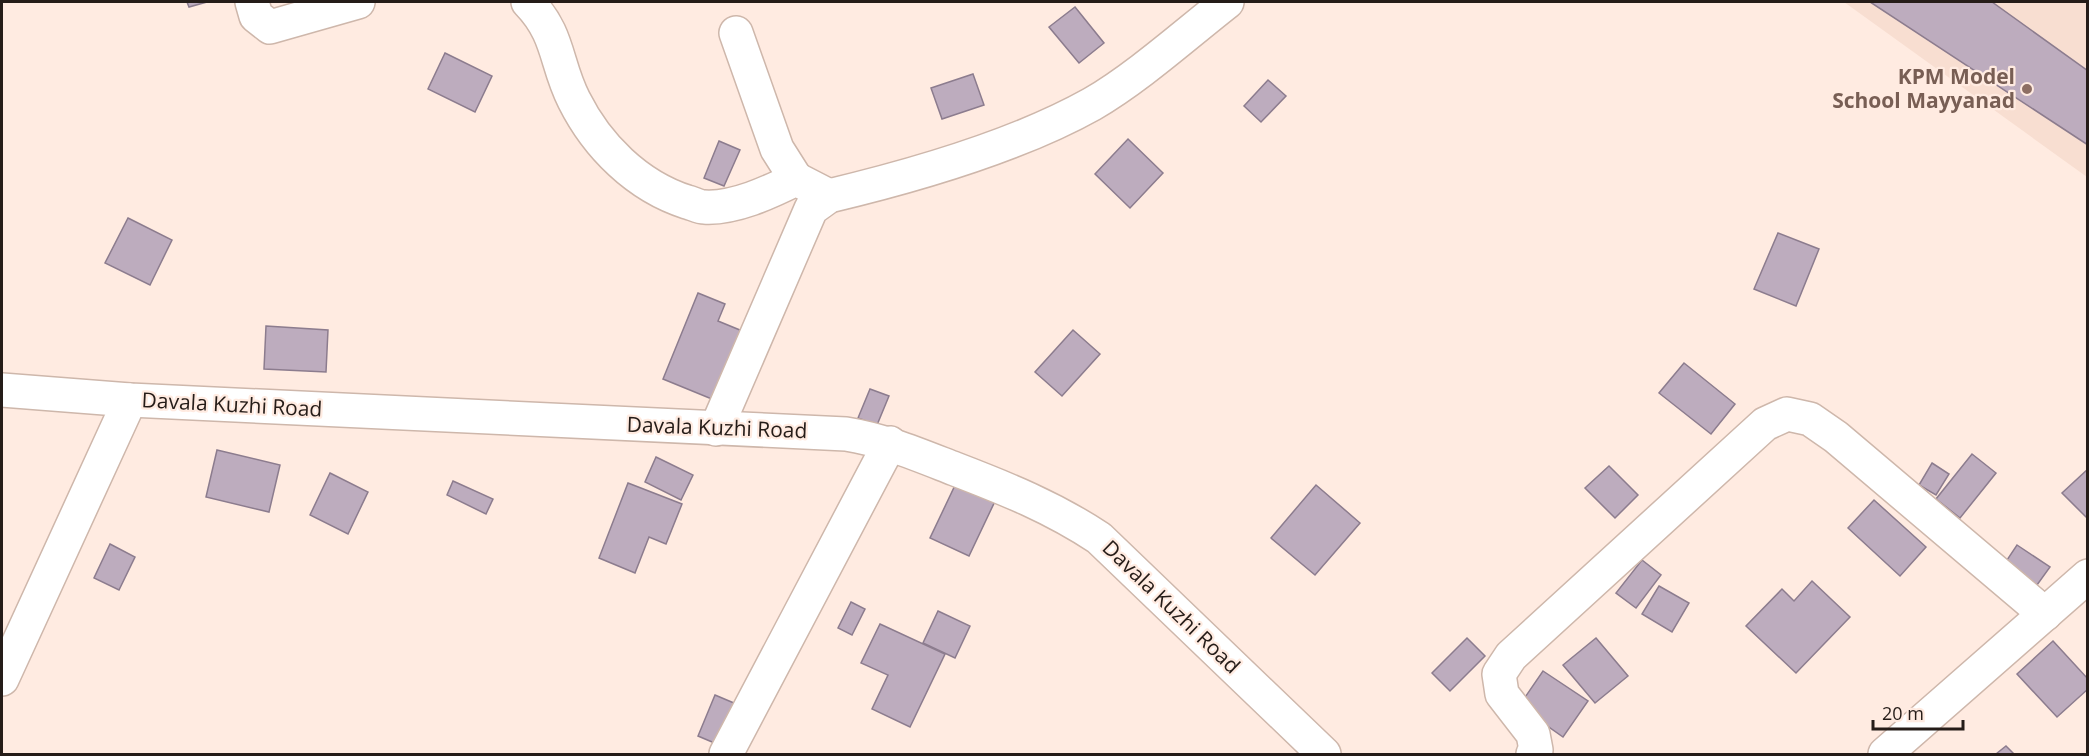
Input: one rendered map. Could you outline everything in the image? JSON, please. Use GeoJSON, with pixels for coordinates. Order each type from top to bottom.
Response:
{"type":"FeatureCollection","features":[{"type":"Feature","properties":{"kind":"street"},"geometry":{"type":"LineString","coordinates":[[252,2],[256,16],[270,27],[358,2]]}},
{"type":"Feature","properties":{"kind":"street"},"geometry":{"type":"LineString","coordinates":[[528,2],[554,38],[573,99],[589,126],[613,156],[637,177],[670,196],[704,207],[773,191],[796,179]]}},
{"type":"Feature","properties":{"kind":"street"},"geometry":{"type":"LineString","coordinates":[[716,429],[811,209],[829,196],[987,150],[1047,126],[1093,103],[1173,45],[1227,2]]}},
{"type":"Feature","properties":{"kind":"street"},"geometry":{"type":"LineString","coordinates":[[736,33],[777,150],[796,179],[829,196]]}},
{"type":"Feature","properties":{"kind":"street","name":"Davala Kuzhi Road"},"geometry":{"type":"LineString","coordinates":[[2,390],[130,400],[846,434],[890,443],[1025,496],[1061,513],[1099,538],[1324,754]]}},
{"type":"Feature","properties":{"kind":"street"},"geometry":{"type":"LineString","coordinates":[[2,679],[130,400]]}},
{"type":"Feature","properties":{"kind":"street"},"geometry":{"type":"LineString","coordinates":[[1533,754],[1536,750],[1533,734],[1502,694],[1499,674],[1511,656],[1765,424],[1787,414],[1810,419],[1836,437],[2045,614]]}},
{"type":"Feature","properties":{"kind":"street"},"geometry":{"type":"LineString","coordinates":[[726,754],[890,443]]}},
{"type":"Feature","properties":{"kind":"street"},"geometry":{"type":"LineString","coordinates":[[1885,754],[2088,576]]}},
{"type":"Feature","properties":{"kind":"shaded area","name":"KPM Model School Mayyanad"},"geometry":{"type":"Polygon","coordinates":[[[1844,2],[2087,2],[2087,177],[1844,2]]]}},
{"type":"Feature","properties":{"kind":"building"},"geometry":{"type":"Polygon","coordinates":[[[187,2],[207,2],[189,7],[187,2]]]}},
{"type":"Feature","properties":{"kind":"building","name":"KPM Model School Mayyanad"},"geometry":{"type":"Polygon","coordinates":[[[1870,2],[1992,2],[2088,71],[2088,145],[1870,2]]]}},
{"type":"Feature","properties":{"kind":"building"},"geometry":{"type":"Polygon","coordinates":[[[1075,7],[1104,43],[1079,63],[1049,27],[1075,7]]]}},
{"type":"Feature","properties":{"kind":"building"},"geometry":{"type":"Polygon","coordinates":[[[445,53],[492,76],[475,112],[428,89],[445,53]]]}},
{"type":"Feature","properties":{"kind":"building"},"geometry":{"type":"Polygon","coordinates":[[[973,74],[984,105],[942,119],[931,88],[973,74]]]}},
{"type":"Feature","properties":{"kind":"building"},"geometry":{"type":"Polygon","coordinates":[[[1268,80],[1286,96],[1261,122],[1244,106],[1268,80]]]}},
{"type":"Feature","properties":{"kind":"building"},"geometry":{"type":"Polygon","coordinates":[[[1128,139],[1163,173],[1130,208],[1095,174],[1128,139]]]}},
{"type":"Feature","properties":{"kind":"building"},"geometry":{"type":"Polygon","coordinates":[[[719,141],[740,150],[724,186],[704,178],[719,141]]]}},
{"type":"Feature","properties":{"kind":"building"},"geometry":{"type":"Polygon","coordinates":[[[128,218],[172,240],[150,285],[105,263],[128,218]]]}},
{"type":"Feature","properties":{"kind":"building"},"geometry":{"type":"Polygon","coordinates":[[[1778,233],[1819,249],[1796,306],[1754,289],[1778,233]]]}},
{"type":"Feature","properties":{"kind":"building"},"geometry":{"type":"Polygon","coordinates":[[[698,293],[725,304],[718,321],[752,335],[724,404],[663,379],[698,293]]]}},
{"type":"Feature","properties":{"kind":"building"},"geometry":{"type":"Polygon","coordinates":[[[266,326],[328,330],[326,372],[264,369],[266,326]]]}},
{"type":"Feature","properties":{"kind":"building"},"geometry":{"type":"Polygon","coordinates":[[[1073,330],[1100,354],[1062,396],[1035,372],[1073,330]]]}},
{"type":"Feature","properties":{"kind":"building"},"geometry":{"type":"Polygon","coordinates":[[[1684,363],[1735,404],[1711,434],[1659,393],[1684,363]]]}},
{"type":"Feature","properties":{"kind":"building"},"geometry":{"type":"Polygon","coordinates":[[[870,389],[889,396],[877,425],[858,418],[870,389]]]}},
{"type":"Feature","properties":{"kind":"building"},"geometry":{"type":"Polygon","coordinates":[[[217,450],[280,465],[269,512],[206,497],[217,450]]]}},
{"type":"Feature","properties":{"kind":"building"},"geometry":{"type":"Polygon","coordinates":[[[1972,454],[1996,473],[1960,518],[1936,499],[1972,454]]]}},
{"type":"Feature","properties":{"kind":"building"},"geometry":{"type":"Polygon","coordinates":[[[656,457],[693,475],[681,500],[645,482],[656,457]]]}},
{"type":"Feature","properties":{"kind":"building"},"geometry":{"type":"Polygon","coordinates":[[[1932,463],[1949,474],[1936,495],[1919,485],[1932,463]]]}},
{"type":"Feature","properties":{"kind":"building"},"geometry":{"type":"Polygon","coordinates":[[[1609,466],[1638,495],[1615,518],[1585,488],[1609,466]]]}},
{"type":"Feature","properties":{"kind":"building"},"geometry":{"type":"Polygon","coordinates":[[[2088,469],[2088,519],[2062,493],[2088,469]]]}},
{"type":"Feature","properties":{"kind":"building"},"geometry":{"type":"Polygon","coordinates":[[[330,473],[368,492],[348,534],[310,515],[330,473]]]}},
{"type":"Feature","properties":{"kind":"building"},"geometry":{"type":"Polygon","coordinates":[[[958,479],[997,497],[969,556],[930,538],[958,479]]]}},
{"type":"Feature","properties":{"kind":"building"},"geometry":{"type":"Polygon","coordinates":[[[453,481],[493,499],[486,514],[447,495],[453,481]]]}},
{"type":"Feature","properties":{"kind":"building"},"geometry":{"type":"Polygon","coordinates":[[[628,483],[682,504],[666,544],[649,537],[635,573],[599,558],[628,483]]]}},
{"type":"Feature","properties":{"kind":"building"},"geometry":{"type":"Polygon","coordinates":[[[1316,485],[1360,523],[1315,575],[1271,538],[1316,485]]]}},
{"type":"Feature","properties":{"kind":"building"},"geometry":{"type":"Polygon","coordinates":[[[1874,500],[1926,547],[1900,576],[1848,528],[1874,500]]]}},
{"type":"Feature","properties":{"kind":"building"},"geometry":{"type":"Polygon","coordinates":[[[110,544],[135,557],[119,590],[94,578],[110,544]]]}},
{"type":"Feature","properties":{"kind":"building"},"geometry":{"type":"Polygon","coordinates":[[[2017,545],[2050,567],[2037,585],[2005,563],[2017,545]]]}},
{"type":"Feature","properties":{"kind":"building"},"geometry":{"type":"Polygon","coordinates":[[[1642,560],[1661,575],[1636,608],[1616,593],[1642,560]]]}},
{"type":"Feature","properties":{"kind":"building"},"geometry":{"type":"Polygon","coordinates":[[[1812,581],[1850,617],[1796,673],[1746,626],[1782,589],[1794,601],[1812,581]]]}},
{"type":"Feature","properties":{"kind":"building"},"geometry":{"type":"Polygon","coordinates":[[[1659,586],[1689,603],[1672,632],[1642,614],[1659,586]]]}},
{"type":"Feature","properties":{"kind":"building"},"geometry":{"type":"Polygon","coordinates":[[[851,602],[865,609],[852,635],[838,628],[851,602]]]}},
{"type":"Feature","properties":{"kind":"building"},"geometry":{"type":"Polygon","coordinates":[[[938,611],[970,626],[955,658],[923,643],[938,611]]]}},
{"type":"Feature","properties":{"kind":"building"},"geometry":{"type":"Polygon","coordinates":[[[880,624],[945,654],[910,727],[872,709],[888,675],[861,663],[880,624]]]}},
{"type":"Feature","properties":{"kind":"building"},"geometry":{"type":"Polygon","coordinates":[[[1467,638],[1485,656],[1450,691],[1432,673],[1467,638]]]}},
{"type":"Feature","properties":{"kind":"building"},"geometry":{"type":"Polygon","coordinates":[[[1596,638],[1628,676],[1595,703],[1563,665],[1596,638]]]}},
{"type":"Feature","properties":{"kind":"building"},"geometry":{"type":"Polygon","coordinates":[[[2053,641],[2088,679],[2088,689],[2057,717],[2017,674],[2053,641]]]}},
{"type":"Feature","properties":{"kind":"building"},"geometry":{"type":"Polygon","coordinates":[[[1543,671],[1588,701],[1563,737],[1519,706],[1543,671]]]}},
{"type":"Feature","properties":{"kind":"building"},"geometry":{"type":"Polygon","coordinates":[[[715,695],[748,709],[731,750],[698,736],[715,695]]]}},
{"type":"Feature","properties":{"kind":"building"},"geometry":{"type":"Polygon","coordinates":[[[2006,746],[2014,754],[1996,754],[2006,746]]]}},
{"type":"Feature","properties":{"kind":"place","name":"KPM Model School Mayyanad"},"geometry":{"type":"Point","coordinates":[2027,89]}}]}
